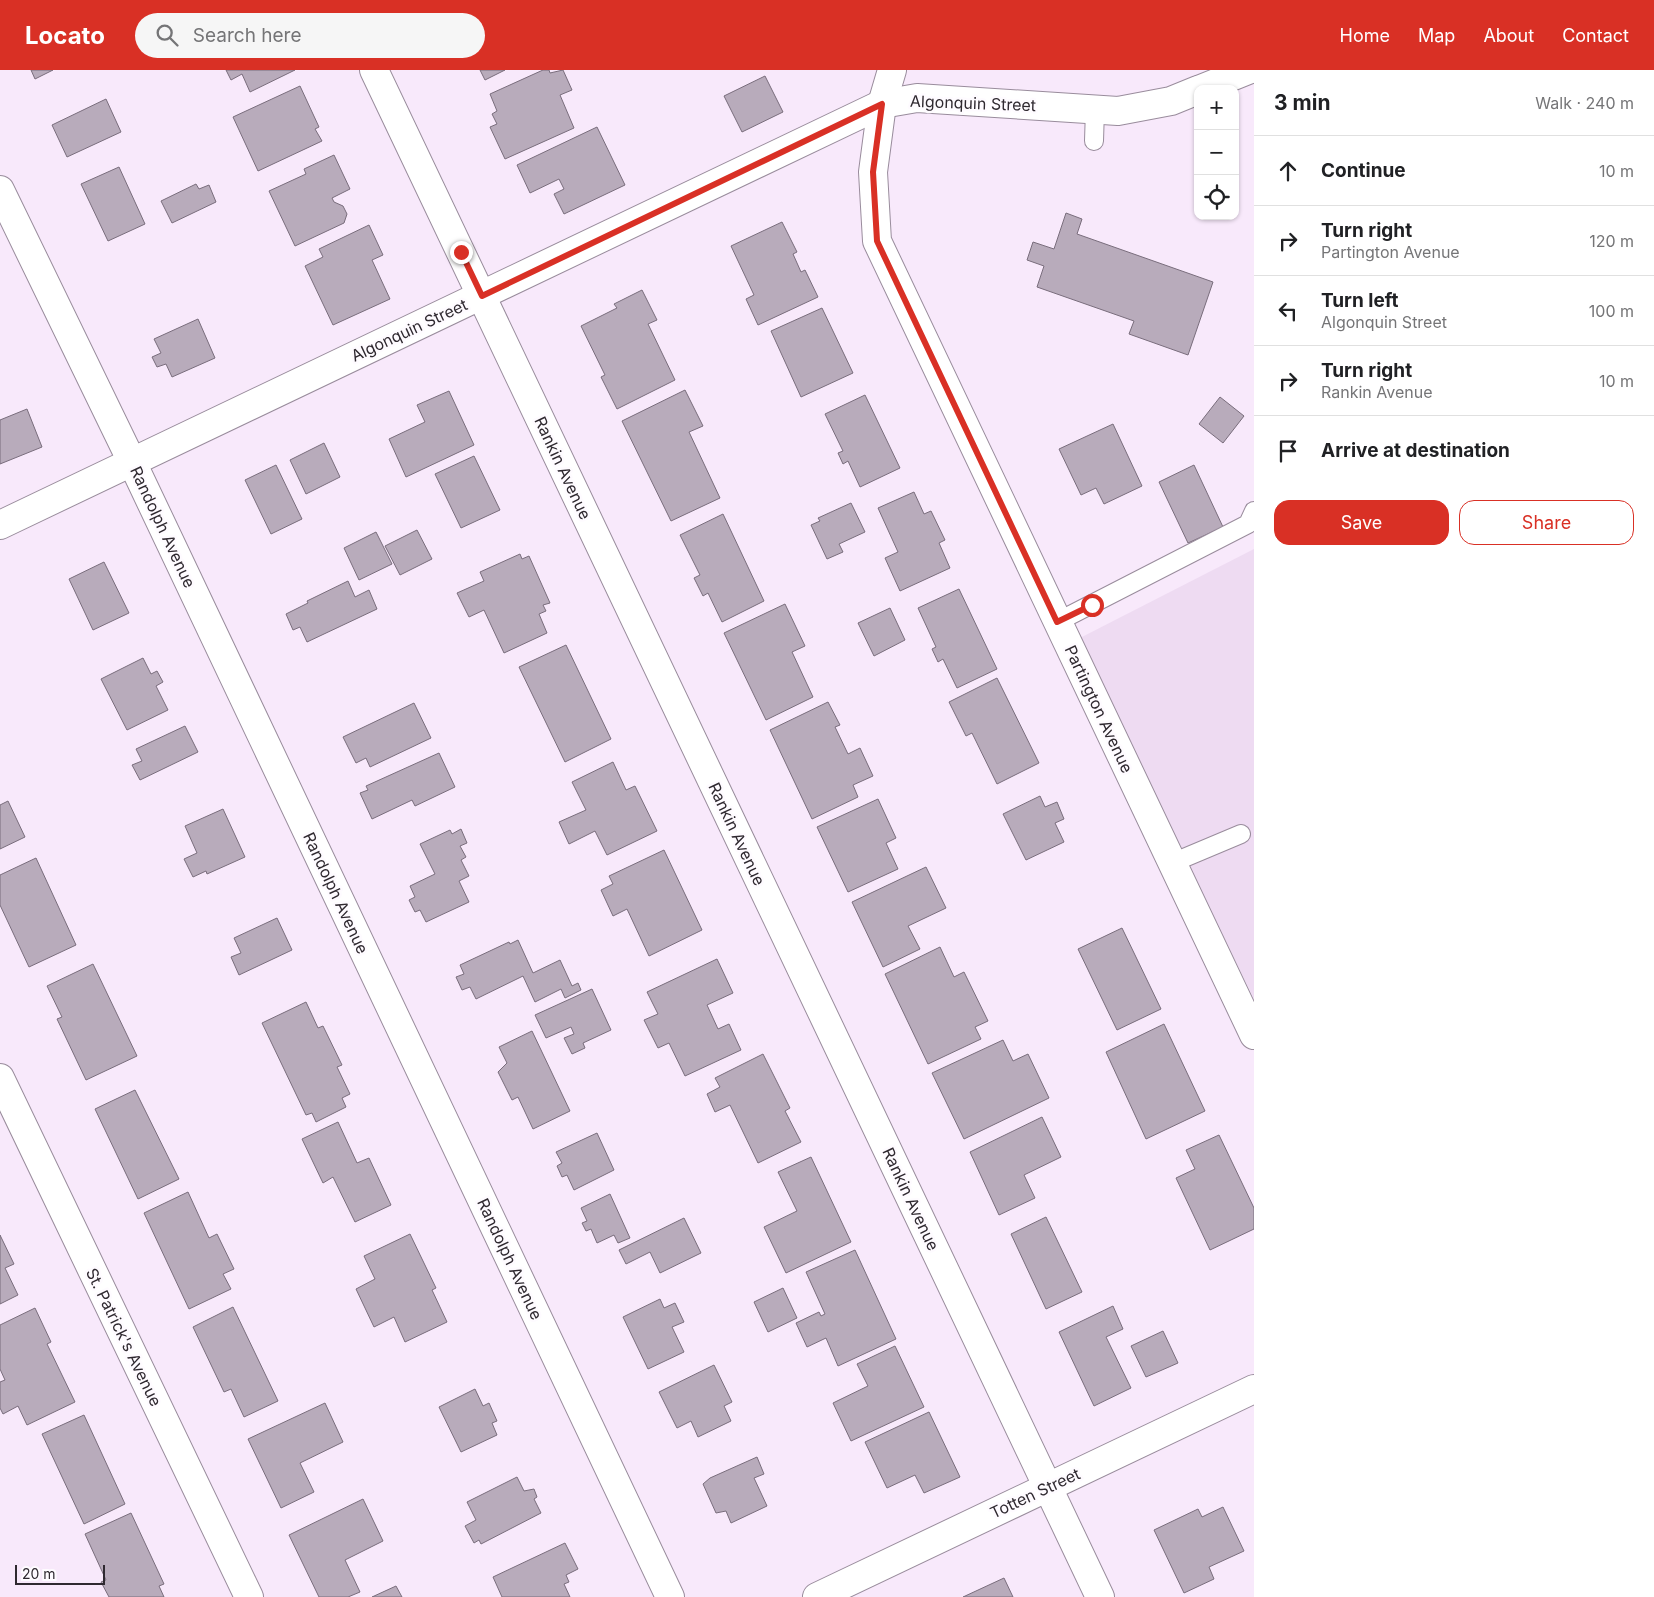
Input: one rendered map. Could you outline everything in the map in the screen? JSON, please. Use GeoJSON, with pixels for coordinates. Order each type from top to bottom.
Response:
{"type":"FeatureCollection","features":[{"type":"Feature","properties":{"kind":"street","name":"Rankin Avenue"},"geometry":{"type":"LineString","coordinates":[[374,70],[1100,1597]]}},
{"type":"Feature","properties":{"kind":"street","name":"Partington Avenue"},"geometry":{"type":"LineString","coordinates":[[892,70],[882,104],[873,172],[877,241],[1254,1035]]}},
{"type":"Feature","properties":{"kind":"street","name":"Algonquin Street"},"geometry":{"type":"LineString","coordinates":[[1209,85],[1248,70]]}},
{"type":"Feature","properties":{"kind":"street","name":"Algonquin Street"},"geometry":{"type":"LineString","coordinates":[[0,525],[882,104],[917,98],[1118,111],[1171,101],[1194,91]]}},
{"type":"Feature","properties":{"kind":"street","name":"Randolph Avenue"},"geometry":{"type":"LineString","coordinates":[[0,190],[132,462],[670,1597]]}},
{"type":"Feature","properties":{"kind":"street","name":"St. Patrick's Avenue"},"geometry":{"type":"LineString","coordinates":[[0,1078],[249,1597]]}},
{"type":"Feature","properties":{"kind":"street","name":"Totten Street"},"geometry":{"type":"LineString","coordinates":[[817,1597],[1254,1389]]}},
{"type":"Feature","properties":{"kind":"lane"},"geometry":{"type":"LineString","coordinates":[[1094,141],[1095,109]]}},
{"type":"Feature","properties":{"kind":"lane"},"geometry":{"type":"LineString","coordinates":[[1057,622],[1248,524],[1254,511]]}},
{"type":"Feature","properties":{"kind":"lane"},"geometry":{"type":"LineString","coordinates":[[1172,862],[1241,834]]}},
{"type":"Feature","properties":{"kind":"shaded area"},"geometry":{"type":"Polygon","coordinates":[[[1254,549],[1254,999],[1078,639],[1254,549]]]}},
{"type":"Feature","properties":{"kind":"building"},"geometry":{"type":"Polygon","coordinates":[[[31,70],[53,70],[35,79],[31,70]]]}},
{"type":"Feature","properties":{"kind":"building"},"geometry":{"type":"Polygon","coordinates":[[[226,70],[295,70],[250,92],[242,74],[231,80],[226,70]]]}},
{"type":"Feature","properties":{"kind":"building"},"geometry":{"type":"Polygon","coordinates":[[[480,70],[505,70],[485,80],[480,70]]]}},
{"type":"Feature","properties":{"kind":"building"},"geometry":{"type":"Polygon","coordinates":[[[543,70],[549,70],[550,73],[563,70],[572,90],[560,95],[574,128],[505,159],[490,127],[497,124],[492,114],[497,111],[490,94],[543,70]]]}},
{"type":"Feature","properties":{"kind":"building"},"geometry":{"type":"Polygon","coordinates":[[[765,76],[783,112],[742,132],[724,96],[765,76]]]}},
{"type":"Feature","properties":{"kind":"building"},"geometry":{"type":"Polygon","coordinates":[[[300,86],[319,127],[315,129],[322,141],[258,171],[233,117],[300,86]]]}},
{"type":"Feature","properties":{"kind":"building"},"geometry":{"type":"Polygon","coordinates":[[[106,99],[121,132],[67,157],[52,125],[106,99]]]}},
{"type":"Feature","properties":{"kind":"building"},"geometry":{"type":"Polygon","coordinates":[[[597,127],[625,185],[564,214],[554,194],[564,189],[559,179],[530,193],[517,165],[597,127]]]}},
{"type":"Feature","properties":{"kind":"building"},"geometry":{"type":"Polygon","coordinates":[[[334,155],[350,189],[332,198],[334,202],[343,206],[347,214],[344,223],[295,246],[269,191],[306,174],[304,169],[334,155]]]}},
{"type":"Feature","properties":{"kind":"building"},"geometry":{"type":"Polygon","coordinates":[[[119,167],[145,224],[108,241],[81,184],[119,167]]]}},
{"type":"Feature","properties":{"kind":"building"},"geometry":{"type":"Polygon","coordinates":[[[196,184],[199,189],[209,185],[216,202],[172,223],[161,201],[196,184]]]}},
{"type":"Feature","properties":{"kind":"building"},"geometry":{"type":"Polygon","coordinates":[[[1066,213],[1082,219],[1077,234],[1213,282],[1188,355],[1129,334],[1134,321],[1037,287],[1044,266],[1027,260],[1033,242],[1054,249],[1066,213]]]}},
{"type":"Feature","properties":{"kind":"building"},"geometry":{"type":"Polygon","coordinates":[[[782,222],[797,252],[793,254],[801,272],[805,270],[818,297],[758,325],[746,299],[754,295],[731,246],[782,222]]]}},
{"type":"Feature","properties":{"kind":"building"},"geometry":{"type":"Polygon","coordinates":[[[369,225],[383,255],[372,260],[390,299],[333,325],[305,266],[323,257],[319,249],[369,225]]]}},
{"type":"Feature","properties":{"kind":"building"},"geometry":{"type":"Polygon","coordinates":[[[642,290],[657,320],[648,324],[675,380],[617,409],[601,377],[605,375],[581,326],[617,308],[614,304],[642,290]]]}},
{"type":"Feature","properties":{"kind":"building"},"geometry":{"type":"Polygon","coordinates":[[[822,308],[853,373],[801,397],[771,331],[822,308]]]}},
{"type":"Feature","properties":{"kind":"building"},"geometry":{"type":"Polygon","coordinates":[[[198,319],[215,358],[172,377],[166,364],[157,367],[152,357],[161,353],[154,339],[198,319]]]}},
{"type":"Feature","properties":{"kind":"building"},"geometry":{"type":"Polygon","coordinates":[[[685,390],[703,426],[689,432],[720,498],[671,521],[622,421],[685,390]]]}},
{"type":"Feature","properties":{"kind":"building"},"geometry":{"type":"Polygon","coordinates":[[[449,391],[474,445],[406,477],[389,439],[425,422],[417,405],[449,391]]]}},
{"type":"Feature","properties":{"kind":"building"},"geometry":{"type":"Polygon","coordinates":[[[865,395],[900,468],[860,487],[848,461],[843,464],[838,453],[843,451],[825,414],[865,395]]]}},
{"type":"Feature","properties":{"kind":"building"},"geometry":{"type":"Polygon","coordinates":[[[1220,397],[1244,416],[1223,443],[1199,424],[1220,397]]]}},
{"type":"Feature","properties":{"kind":"building"},"geometry":{"type":"Polygon","coordinates":[[[27,409],[42,447],[0,464],[0,420],[27,409]]]}},
{"type":"Feature","properties":{"kind":"building"},"geometry":{"type":"Polygon","coordinates":[[[1113,424],[1142,486],[1104,504],[1096,488],[1081,495],[1059,449],[1113,424]]]}},
{"type":"Feature","properties":{"kind":"building"},"geometry":{"type":"Polygon","coordinates":[[[324,443],[340,477],[306,494],[290,460],[324,443]]]}},
{"type":"Feature","properties":{"kind":"building"},"geometry":{"type":"Polygon","coordinates":[[[474,456],[500,510],[461,528],[435,474],[474,456]]]}},
{"type":"Feature","properties":{"kind":"building"},"geometry":{"type":"Polygon","coordinates":[[[276,465],[302,519],[271,534],[245,480],[276,465]]]}},
{"type":"Feature","properties":{"kind":"building"},"geometry":{"type":"Polygon","coordinates":[[[1194,465],[1223,527],[1188,543],[1159,482],[1194,465]]]}},
{"type":"Feature","properties":{"kind":"building"},"geometry":{"type":"Polygon","coordinates":[[[914,492],[924,514],[931,511],[945,540],[939,543],[950,568],[900,591],[885,558],[898,552],[878,508],[914,492]]]}},
{"type":"Feature","properties":{"kind":"building"},"geometry":{"type":"Polygon","coordinates":[[[851,503],[865,532],[839,544],[843,552],[827,559],[811,525],[820,521],[818,518],[851,503]]]}},
{"type":"Feature","properties":{"kind":"building"},"geometry":{"type":"Polygon","coordinates":[[[723,514],[764,601],[722,622],[708,593],[703,596],[694,578],[700,575],[680,535],[723,514]]]}},
{"type":"Feature","properties":{"kind":"building"},"geometry":{"type":"Polygon","coordinates":[[[417,530],[432,559],[400,575],[385,546],[417,530]]]}},
{"type":"Feature","properties":{"kind":"building"},"geometry":{"type":"Polygon","coordinates":[[[376,532],[392,564],[359,580],[344,548],[376,532]]]}},
{"type":"Feature","properties":{"kind":"building"},"geometry":{"type":"Polygon","coordinates":[[[520,554],[522,559],[529,556],[550,603],[543,605],[546,611],[539,614],[547,633],[504,653],[484,610],[469,617],[457,593],[484,581],[480,572],[520,554]]]}},
{"type":"Feature","properties":{"kind":"building"},"geometry":{"type":"Polygon","coordinates":[[[104,562],[129,613],[93,630],[69,579],[104,562]]]}},
{"type":"Feature","properties":{"kind":"building"},"geometry":{"type":"Polygon","coordinates":[[[348,581],[355,597],[369,590],[377,609],[307,642],[300,627],[293,630],[286,614],[308,603],[307,601],[348,581]]]}},
{"type":"Feature","properties":{"kind":"building"},"geometry":{"type":"Polygon","coordinates":[[[959,589],[997,669],[957,688],[943,659],[938,662],[932,649],[936,647],[918,608],[959,589]]]}},
{"type":"Feature","properties":{"kind":"building"},"geometry":{"type":"Polygon","coordinates":[[[785,604],[805,646],[792,652],[813,697],[766,720],[724,633],[785,604]]]}},
{"type":"Feature","properties":{"kind":"building"},"geometry":{"type":"Polygon","coordinates":[[[890,608],[905,640],[874,656],[858,623],[890,608]]]}},
{"type":"Feature","properties":{"kind":"building"},"geometry":{"type":"Polygon","coordinates":[[[566,645],[611,739],[565,762],[519,667],[566,645]]]}},
{"type":"Feature","properties":{"kind":"building"},"geometry":{"type":"Polygon","coordinates":[[[143,658],[151,674],[157,671],[163,682],[156,686],[168,710],[127,730],[101,679],[143,658]]]}},
{"type":"Feature","properties":{"kind":"building"},"geometry":{"type":"Polygon","coordinates":[[[997,678],[1039,763],[997,784],[972,733],[966,736],[949,702],[997,678]]]}},
{"type":"Feature","properties":{"kind":"building"},"geometry":{"type":"Polygon","coordinates":[[[828,702],[840,725],[835,727],[848,754],[860,748],[873,776],[853,785],[858,797],[812,819],[770,730],[828,702]]]}},
{"type":"Feature","properties":{"kind":"building"},"geometry":{"type":"Polygon","coordinates":[[[414,703],[431,738],[370,767],[366,758],[356,763],[343,737],[414,703]]]}},
{"type":"Feature","properties":{"kind":"building"},"geometry":{"type":"Polygon","coordinates":[[[185,726],[198,752],[140,780],[132,765],[142,761],[136,749],[185,726]]]}},
{"type":"Feature","properties":{"kind":"building"},"geometry":{"type":"Polygon","coordinates":[[[439,753],[455,787],[415,806],[412,800],[372,819],[360,793],[368,790],[366,786],[439,753]]]}},
{"type":"Feature","properties":{"kind":"building"},"geometry":{"type":"Polygon","coordinates":[[[613,762],[626,790],[635,786],[657,831],[607,855],[595,831],[569,844],[559,822],[586,810],[572,782],[613,762]]]}},
{"type":"Feature","properties":{"kind":"building"},"geometry":{"type":"Polygon","coordinates":[[[1040,796],[1045,807],[1057,802],[1064,819],[1055,823],[1064,842],[1026,860],[1003,814],[1040,796]]]}},
{"type":"Feature","properties":{"kind":"building"},"geometry":{"type":"Polygon","coordinates":[[[878,799],[896,838],[886,843],[898,869],[848,892],[817,827],[878,799]]]}},
{"type":"Feature","properties":{"kind":"building"},"geometry":{"type":"Polygon","coordinates":[[[8,801],[25,837],[0,849],[0,805],[8,801]]]}},
{"type":"Feature","properties":{"kind":"building"},"geometry":{"type":"Polygon","coordinates":[[[223,809],[245,857],[207,874],[206,871],[193,877],[184,859],[197,853],[185,826],[223,809]]]}},
{"type":"Feature","properties":{"kind":"building"},"geometry":{"type":"Polygon","coordinates":[[[461,829],[467,843],[460,846],[466,857],[461,860],[469,876],[459,881],[469,902],[426,922],[420,910],[415,912],[409,900],[415,897],[410,886],[435,874],[420,844],[450,830],[452,834],[461,829]]]}},
{"type":"Feature","properties":{"kind":"building"},"geometry":{"type":"Polygon","coordinates":[[[664,850],[702,930],[649,956],[627,909],[613,916],[601,890],[613,884],[609,876],[664,850]]]}},
{"type":"Feature","properties":{"kind":"building"},"geometry":{"type":"Polygon","coordinates":[[[36,858],[76,945],[29,967],[0,905],[0,875],[36,858]]]}},
{"type":"Feature","properties":{"kind":"building"},"geometry":{"type":"Polygon","coordinates":[[[926,867],[946,908],[908,926],[920,949],[883,967],[852,902],[926,867]]]}},
{"type":"Feature","properties":{"kind":"building"},"geometry":{"type":"Polygon","coordinates":[[[277,918],[292,950],[239,975],[231,957],[241,953],[234,938],[277,918]]]}},
{"type":"Feature","properties":{"kind":"building"},"geometry":{"type":"Polygon","coordinates":[[[1122,928],[1161,1009],[1117,1030],[1078,949],[1122,928]]]}},
{"type":"Feature","properties":{"kind":"building"},"geometry":{"type":"Polygon","coordinates":[[[518,940],[533,973],[560,960],[572,986],[578,983],[581,990],[565,998],[561,989],[535,1002],[523,976],[476,999],[470,987],[462,990],[456,977],[464,974],[460,965],[509,942],[510,944],[518,940]]]}},
{"type":"Feature","properties":{"kind":"building"},"geometry":{"type":"Polygon","coordinates":[[[940,947],[954,977],[964,972],[988,1021],[975,1027],[981,1039],[928,1064],[885,974],[940,947]]]}},
{"type":"Feature","properties":{"kind":"building"},"geometry":{"type":"Polygon","coordinates":[[[717,959],[733,993],[707,1005],[718,1029],[729,1024],[741,1050],[685,1076],[669,1043],[658,1048],[644,1020],[658,1014],[647,992],[717,959]]]}},
{"type":"Feature","properties":{"kind":"building"},"geometry":{"type":"Polygon","coordinates":[[[93,964],[137,1056],[86,1080],[57,1019],[62,1017],[47,986],[93,964]]]}},
{"type":"Feature","properties":{"kind":"building"},"geometry":{"type":"Polygon","coordinates":[[[592,989],[611,1030],[583,1043],[585,1048],[572,1054],[564,1038],[574,1034],[571,1027],[546,1038],[535,1015],[592,989]]]}},
{"type":"Feature","properties":{"kind":"building"},"geometry":{"type":"Polygon","coordinates":[[[306,1002],[318,1028],[323,1026],[342,1065],[337,1067],[350,1094],[342,1098],[346,1107],[316,1122],[312,1113],[306,1115],[262,1023],[306,1002]]]}},
{"type":"Feature","properties":{"kind":"building"},"geometry":{"type":"Polygon","coordinates":[[[1164,1024],[1205,1111],[1146,1139],[1106,1052],[1164,1024]]]}},
{"type":"Feature","properties":{"kind":"building"},"geometry":{"type":"Polygon","coordinates":[[[532,1031],[570,1111],[533,1129],[518,1097],[512,1100],[498,1072],[507,1063],[499,1047],[532,1031]]]}},
{"type":"Feature","properties":{"kind":"building"},"geometry":{"type":"Polygon","coordinates":[[[1003,1040],[1013,1061],[1028,1054],[1049,1098],[964,1139],[932,1073],[1003,1040]]]}},
{"type":"Feature","properties":{"kind":"building"},"geometry":{"type":"Polygon","coordinates":[[[763,1054],[790,1108],[785,1111],[801,1142],[758,1163],[730,1105],[715,1112],[707,1094],[720,1087],[715,1078],[763,1054]]]}},
{"type":"Feature","properties":{"kind":"building"},"geometry":{"type":"Polygon","coordinates":[[[135,1090],[179,1179],[138,1199],[95,1109],[135,1090]]]}},
{"type":"Feature","properties":{"kind":"building"},"geometry":{"type":"Polygon","coordinates":[[[1042,1117],[1061,1157],[1024,1175],[1035,1198],[999,1215],[970,1152],[1042,1117]]]}},
{"type":"Feature","properties":{"kind":"building"},"geometry":{"type":"Polygon","coordinates":[[[338,1122],[357,1163],[369,1158],[391,1205],[355,1222],[333,1177],[323,1183],[302,1139],[338,1122]]]}},
{"type":"Feature","properties":{"kind":"building"},"geometry":{"type":"Polygon","coordinates":[[[597,1133],[614,1170],[574,1190],[567,1175],[562,1177],[557,1166],[562,1163],[556,1152],[597,1133]]]}},
{"type":"Feature","properties":{"kind":"building"},"geometry":{"type":"Polygon","coordinates":[[[1219,1135],[1254,1208],[1254,1229],[1210,1250],[1176,1178],[1195,1169],[1186,1150],[1219,1135]]]}},
{"type":"Feature","properties":{"kind":"building"},"geometry":{"type":"Polygon","coordinates":[[[811,1157],[851,1242],[786,1273],[764,1227],[797,1211],[778,1172],[811,1157]]]}},
{"type":"Feature","properties":{"kind":"building"},"geometry":{"type":"Polygon","coordinates":[[[188,1192],[209,1238],[217,1234],[234,1269],[223,1274],[231,1289],[189,1309],[144,1213],[188,1192]]]}},
{"type":"Feature","properties":{"kind":"building"},"geometry":{"type":"Polygon","coordinates":[[[610,1194],[630,1238],[618,1243],[614,1235],[597,1243],[591,1229],[586,1231],[582,1223],[587,1221],[581,1208],[610,1194]]]}},
{"type":"Feature","properties":{"kind":"building"},"geometry":{"type":"Polygon","coordinates":[[[1046,1217],[1082,1292],[1046,1309],[1011,1234],[1046,1217]]]}},
{"type":"Feature","properties":{"kind":"building"},"geometry":{"type":"Polygon","coordinates":[[[684,1218],[701,1253],[660,1273],[650,1252],[626,1264],[619,1250],[684,1218]]]}},
{"type":"Feature","properties":{"kind":"building"},"geometry":{"type":"Polygon","coordinates":[[[410,1234],[436,1288],[432,1290],[447,1322],[405,1342],[394,1317],[374,1327],[356,1289],[375,1279],[364,1256],[410,1234]]]}},
{"type":"Feature","properties":{"kind":"building"},"geometry":{"type":"Polygon","coordinates":[[[0,1235],[14,1264],[5,1268],[18,1295],[0,1304],[0,1235]]]}},
{"type":"Feature","properties":{"kind":"building"},"geometry":{"type":"Polygon","coordinates":[[[855,1250],[896,1339],[838,1366],[826,1338],[807,1347],[796,1323],[819,1312],[821,1316],[825,1314],[806,1272],[855,1250]]]}},
{"type":"Feature","properties":{"kind":"building"},"geometry":{"type":"Polygon","coordinates":[[[783,1288],[797,1318],[768,1332],[754,1302],[783,1288]]]}},
{"type":"Feature","properties":{"kind":"building"},"geometry":{"type":"Polygon","coordinates":[[[660,1299],[664,1308],[675,1303],[684,1322],[672,1327],[684,1352],[648,1369],[623,1317],[660,1299]]]}},
{"type":"Feature","properties":{"kind":"building"},"geometry":{"type":"Polygon","coordinates":[[[1113,1306],[1123,1329],[1106,1337],[1131,1388],[1094,1406],[1059,1332],[1113,1306]]]}},
{"type":"Feature","properties":{"kind":"building"},"geometry":{"type":"Polygon","coordinates":[[[233,1307],[278,1401],[244,1417],[231,1389],[224,1392],[193,1327],[233,1307]]]}},
{"type":"Feature","properties":{"kind":"building"},"geometry":{"type":"Polygon","coordinates":[[[35,1308],[51,1342],[47,1344],[75,1402],[27,1425],[18,1406],[3,1414],[0,1408],[0,1382],[5,1380],[0,1369],[0,1325],[35,1308]]]}},
{"type":"Feature","properties":{"kind":"building"},"geometry":{"type":"Polygon","coordinates":[[[1163,1331],[1178,1363],[1146,1377],[1131,1346],[1163,1331]]]}},
{"type":"Feature","properties":{"kind":"building"},"geometry":{"type":"Polygon","coordinates":[[[895,1346],[924,1407],[851,1441],[833,1403],[868,1386],[857,1364],[895,1346]]]}},
{"type":"Feature","properties":{"kind":"building"},"geometry":{"type":"Polygon","coordinates":[[[714,1365],[732,1402],[724,1406],[731,1421],[698,1437],[691,1421],[677,1428],[659,1392],[714,1365]]]}},
{"type":"Feature","properties":{"kind":"building"},"geometry":{"type":"Polygon","coordinates":[[[475,1389],[483,1406],[489,1403],[497,1421],[492,1423],[497,1435],[461,1452],[439,1407],[475,1389]]]}},
{"type":"Feature","properties":{"kind":"building"},"geometry":{"type":"Polygon","coordinates":[[[325,1403],[343,1442],[300,1463],[314,1492],[281,1508],[248,1439],[325,1403]]]}},
{"type":"Feature","properties":{"kind":"building"},"geometry":{"type":"Polygon","coordinates":[[[929,1412],[960,1477],[924,1493],[915,1475],[887,1488],[865,1442],[929,1412]]]}},
{"type":"Feature","properties":{"kind":"building"},"geometry":{"type":"Polygon","coordinates":[[[84,1415],[125,1504],[84,1524],[42,1434],[84,1415]]]}},
{"type":"Feature","properties":{"kind":"building"},"geometry":{"type":"Polygon","coordinates":[[[757,1457],[764,1474],[754,1478],[767,1506],[731,1523],[726,1511],[716,1513],[703,1484],[710,1478],[757,1457]]]}},
{"type":"Feature","properties":{"kind":"building"},"geometry":{"type":"Polygon","coordinates":[[[517,1477],[524,1491],[534,1489],[537,1497],[534,1499],[541,1513],[481,1544],[479,1540],[474,1543],[465,1526],[476,1520],[467,1502],[517,1477]]]}},
{"type":"Feature","properties":{"kind":"building"},"geometry":{"type":"Polygon","coordinates":[[[363,1499],[383,1541],[345,1560],[360,1592],[348,1597],[319,1597],[289,1535],[363,1499]]]}},
{"type":"Feature","properties":{"kind":"building"},"geometry":{"type":"Polygon","coordinates":[[[1223,1507],[1244,1551],[1209,1567],[1214,1579],[1184,1593],[1154,1530],[1198,1509],[1202,1517],[1223,1507]]]}},
{"type":"Feature","properties":{"kind":"building"},"geometry":{"type":"Polygon","coordinates":[[[131,1513],[164,1584],[159,1586],[164,1597],[109,1597],[101,1582],[106,1580],[85,1534],[131,1513]]]}},
{"type":"Feature","properties":{"kind":"building"},"geometry":{"type":"Polygon","coordinates":[[[565,1543],[578,1569],[566,1575],[569,1582],[564,1584],[570,1597],[502,1597],[493,1577],[565,1543]]]}},
{"type":"Feature","properties":{"kind":"building"},"geometry":{"type":"Polygon","coordinates":[[[1004,1578],[1013,1597],[963,1597],[1004,1578]]]}},
{"type":"Feature","properties":{"kind":"building"},"geometry":{"type":"Polygon","coordinates":[[[396,1586],[402,1597],[372,1597],[396,1586]]]}},
{"type":"Feature","properties":{"kind":"route"},"geometry":{"type":"LineString","coordinates":[[461,252],[482,296],[882,104],[873,172],[877,241],[1057,622],[1092,605]]}}]}
